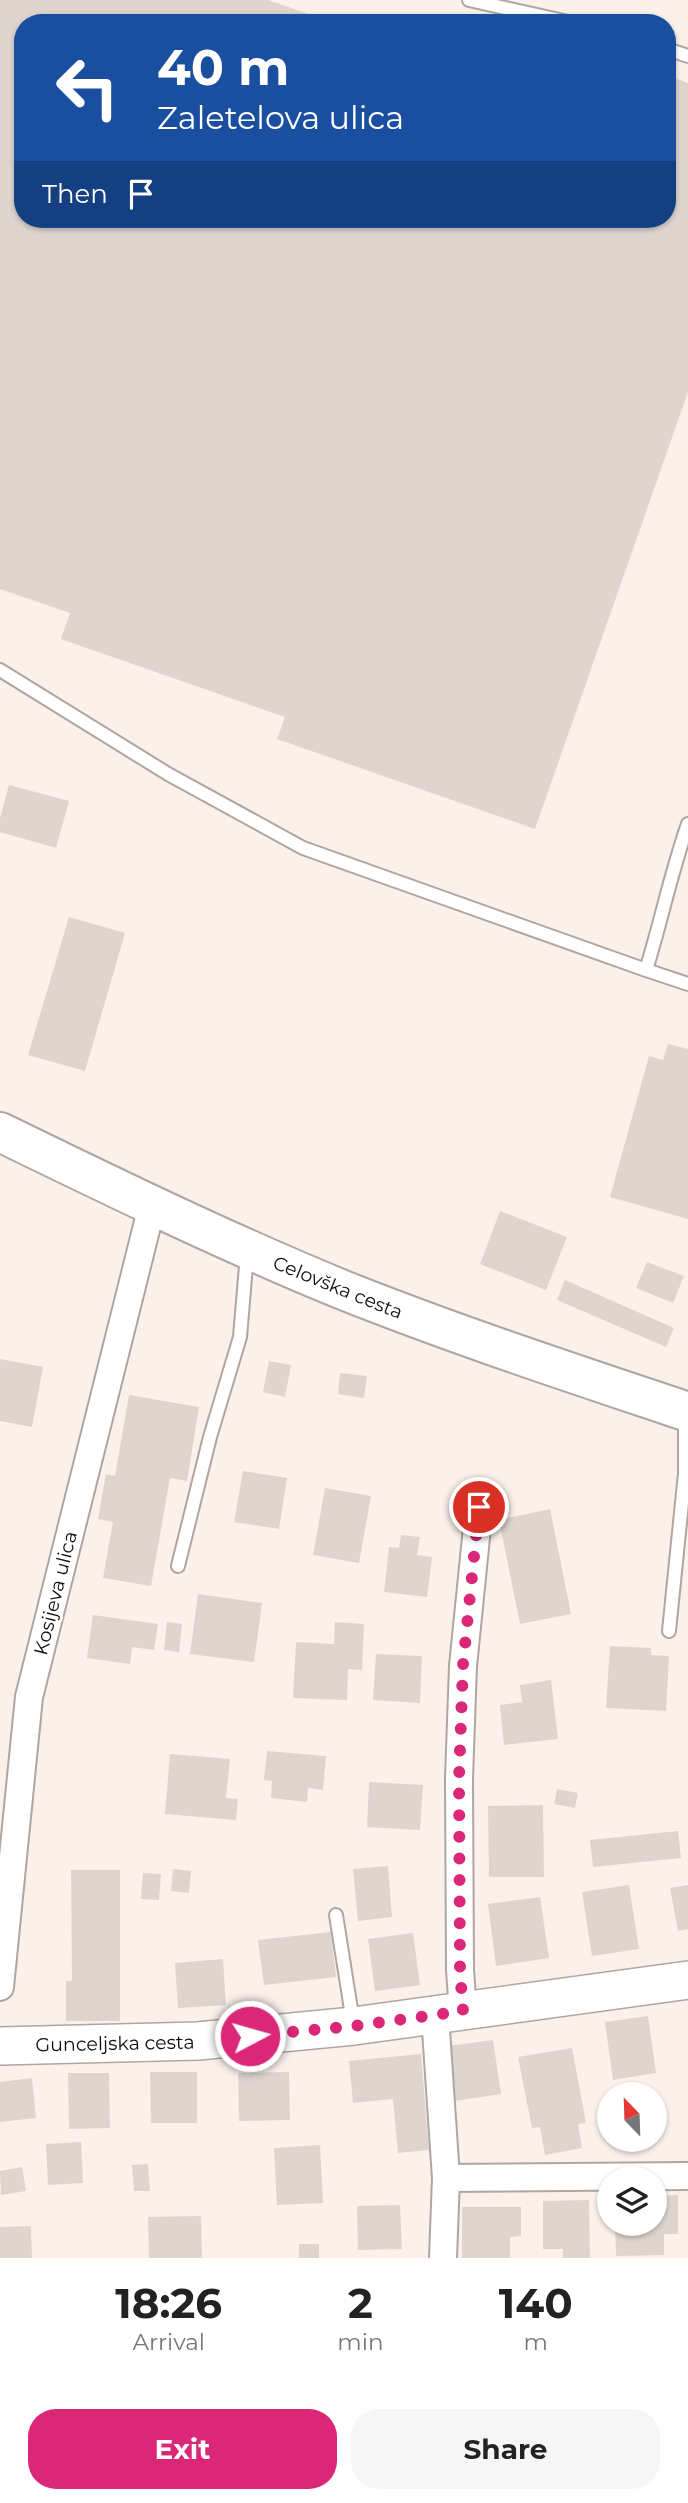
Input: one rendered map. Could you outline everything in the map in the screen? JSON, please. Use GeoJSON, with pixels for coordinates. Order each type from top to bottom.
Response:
{"type":"FeatureCollection","features":[{"type":"Feature","properties":{"kind":"main road","name":"Celovška cesta"},"geometry":{"type":"LineString","coordinates":[[0,1132],[248,1250],[462,1336],[687,1406]]}},
{"type":"Feature","properties":{"kind":"street","name":"Kosijeva ulica"},"geometry":{"type":"LineString","coordinates":[[0,1987],[29,1697],[152,1206]]}},
{"type":"Feature","properties":{"kind":"street"},"geometry":{"type":"LineString","coordinates":[[443,2258],[449,2013],[460,1970],[459,1778],[463,1665],[479,1507]]}},
{"type":"Feature","properties":{"kind":"street","name":"Gunceljska cesta"},"geometry":{"type":"LineString","coordinates":[[0,2046],[198,2041],[354,2026],[688,1980]]}},
{"type":"Feature","properties":{"kind":"street"},"geometry":{"type":"LineString","coordinates":[[446,2178],[688,2176]]}},
{"type":"Feature","properties":{"kind":"lane"},"geometry":{"type":"LineString","coordinates":[[469,0],[532,14]]}},
{"type":"Feature","properties":{"kind":"lane"},"geometry":{"type":"LineString","coordinates":[[0,670],[168,774],[303,848],[688,984]]}},
{"type":"Feature","properties":{"kind":"lane"},"geometry":{"type":"LineString","coordinates":[[646,970],[661,920],[672,868],[688,824]]}},
{"type":"Feature","properties":{"kind":"lane"},"geometry":{"type":"LineString","coordinates":[[178,1566],[240,1337],[248,1250]]}},
{"type":"Feature","properties":{"kind":"lane"},"geometry":{"type":"LineString","coordinates":[[669,1631],[685,1474],[687,1406]]}},
{"type":"Feature","properties":{"kind":"lane"},"geometry":{"type":"LineString","coordinates":[[336,1915],[354,2026]]}},
{"type":"Feature","properties":{"kind":"building"},"geometry":{"type":"Polygon","coordinates":[[[0,0],[268,0],[309,14],[14,14],[14,228],[676,228],[676,78],[688,83],[688,392],[535,829],[277,739],[285,717],[61,639],[70,613],[0,589],[0,0]]]}},
{"type":"Feature","properties":{"kind":"building"},"geometry":{"type":"Polygon","coordinates":[[[9,785],[69,801],[56,848],[0,832],[0,818],[9,785]]]}},
{"type":"Feature","properties":{"kind":"building"},"geometry":{"type":"Polygon","coordinates":[[[69,917],[125,933],[85,1071],[28,1055],[69,917]]]}},
{"type":"Feature","properties":{"kind":"building"},"geometry":{"type":"Polygon","coordinates":[[[668,1044],[688,1049],[688,1219],[610,1197],[649,1056],[663,1060],[668,1044]]]}},
{"type":"Feature","properties":{"kind":"building"},"geometry":{"type":"Polygon","coordinates":[[[500,1211],[567,1237],[546,1290],[480,1264],[500,1211]]]}},
{"type":"Feature","properties":{"kind":"building"},"geometry":{"type":"Polygon","coordinates":[[[647,1262],[684,1276],[673,1303],[636,1288],[647,1262]]]}},
{"type":"Feature","properties":{"kind":"building"},"geometry":{"type":"Polygon","coordinates":[[[565,1280],[674,1328],[666,1347],[557,1300],[565,1280]]]}},
{"type":"Feature","properties":{"kind":"building"},"geometry":{"type":"Polygon","coordinates":[[[0,1359],[43,1367],[32,1427],[0,1421],[0,1359]]]}},
{"type":"Feature","properties":{"kind":"building"},"geometry":{"type":"Polygon","coordinates":[[[269,1361],[291,1365],[285,1397],[263,1392],[269,1361]]]}},
{"type":"Feature","properties":{"kind":"building"},"geometry":{"type":"Polygon","coordinates":[[[340,1373],[367,1376],[364,1398],[338,1394],[340,1373]]]}},
{"type":"Feature","properties":{"kind":"building"},"geometry":{"type":"Polygon","coordinates":[[[129,1395],[199,1407],[187,1481],[170,1478],[151,1586],[103,1578],[113,1522],[98,1519],[106,1474],[115,1476],[129,1395]]]}},
{"type":"Feature","properties":{"kind":"building"},"geometry":{"type":"Polygon","coordinates":[[[243,1471],[287,1478],[279,1529],[234,1522],[243,1471]]]}},
{"type":"Feature","properties":{"kind":"building"},"geometry":{"type":"Polygon","coordinates":[[[325,1488],[371,1496],[359,1563],[313,1555],[325,1488]]]}},
{"type":"Feature","properties":{"kind":"building"},"geometry":{"type":"Polygon","coordinates":[[[550,1509],[571,1614],[520,1624],[499,1520],[550,1509]]]}},
{"type":"Feature","properties":{"kind":"building"},"geometry":{"type":"Polygon","coordinates":[[[401,1535],[420,1537],[417,1555],[432,1557],[427,1597],[384,1592],[389,1547],[399,1548],[401,1535]]]}},
{"type":"Feature","properties":{"kind":"building"},"geometry":{"type":"Polygon","coordinates":[[[198,1594],[262,1603],[254,1662],[190,1654],[198,1594]]]}},
{"type":"Feature","properties":{"kind":"building"},"geometry":{"type":"Polygon","coordinates":[[[93,1615],[158,1624],[154,1650],[132,1647],[130,1664],[87,1658],[93,1615]]]}},
{"type":"Feature","properties":{"kind":"building"},"geometry":{"type":"Polygon","coordinates":[[[167,1622],[182,1624],[179,1652],[164,1650],[167,1622]]]}},
{"type":"Feature","properties":{"kind":"building"},"geometry":{"type":"Polygon","coordinates":[[[335,1622],[364,1624],[362,1670],[348,1669],[347,1700],[293,1698],[296,1642],[334,1644],[335,1622]]]}},
{"type":"Feature","properties":{"kind":"building"},"geometry":{"type":"Polygon","coordinates":[[[610,1646],[651,1648],[651,1655],[669,1656],[666,1711],[606,1708],[610,1646]]]}},
{"type":"Feature","properties":{"kind":"building"},"geometry":{"type":"Polygon","coordinates":[[[376,1654],[422,1656],[420,1703],[373,1700],[376,1654]]]}},
{"type":"Feature","properties":{"kind":"building"},"geometry":{"type":"Polygon","coordinates":[[[551,1680],[558,1739],[504,1745],[500,1705],[522,1702],[520,1685],[551,1680]]]}},
{"type":"Feature","properties":{"kind":"building"},"geometry":{"type":"Polygon","coordinates":[[[267,1751],[326,1756],[323,1790],[308,1788],[307,1802],[271,1798],[272,1781],[264,1780],[267,1751]]]}},
{"type":"Feature","properties":{"kind":"building"},"geometry":{"type":"Polygon","coordinates":[[[170,1754],[230,1759],[226,1798],[238,1799],[236,1820],[165,1814],[170,1754]]]}},
{"type":"Feature","properties":{"kind":"building"},"geometry":{"type":"Polygon","coordinates":[[[369,1782],[423,1785],[420,1830],[367,1827],[369,1782]]]}},
{"type":"Feature","properties":{"kind":"building"},"geometry":{"type":"Polygon","coordinates":[[[557,1789],[578,1793],[575,1808],[554,1804],[557,1789]]]}},
{"type":"Feature","properties":{"kind":"building"},"geometry":{"type":"Polygon","coordinates":[[[543,1805],[544,1877],[489,1877],[488,1806],[543,1805]]]}},
{"type":"Feature","properties":{"kind":"building"},"geometry":{"type":"Polygon","coordinates":[[[678,1831],[681,1858],[593,1867],[590,1840],[678,1831]]]}},
{"type":"Feature","properties":{"kind":"building"},"geometry":{"type":"Polygon","coordinates":[[[388,1866],[392,1917],[358,1921],[353,1869],[388,1866]]]}},
{"type":"Feature","properties":{"kind":"building"},"geometry":{"type":"Polygon","coordinates":[[[173,1869],[191,1871],[189,1893],[171,1891],[173,1869]]]}},
{"type":"Feature","properties":{"kind":"building"},"geometry":{"type":"Polygon","coordinates":[[[71,1870],[120,1870],[120,2021],[66,2021],[66,1981],[72,1981],[71,1870]]]}},
{"type":"Feature","properties":{"kind":"building"},"geometry":{"type":"Polygon","coordinates":[[[143,1873],[161,1874],[159,1900],[141,1899],[143,1873]]]}},
{"type":"Feature","properties":{"kind":"building"},"geometry":{"type":"Polygon","coordinates":[[[629,1885],[639,1949],[592,1956],[582,1892],[629,1885]]]}},
{"type":"Feature","properties":{"kind":"building"},"geometry":{"type":"Polygon","coordinates":[[[688,1885],[688,1929],[678,1931],[670,1888],[688,1885]]]}},
{"type":"Feature","properties":{"kind":"building"},"geometry":{"type":"Polygon","coordinates":[[[540,1897],[549,1958],[496,1966],[488,1904],[540,1897]]]}},
{"type":"Feature","properties":{"kind":"building"},"geometry":{"type":"Polygon","coordinates":[[[331,1932],[336,1977],[264,1985],[258,1940],[331,1932]]]}},
{"type":"Feature","properties":{"kind":"building"},"geometry":{"type":"Polygon","coordinates":[[[413,1933],[420,1985],[375,1991],[368,1939],[413,1933]]]}},
{"type":"Feature","properties":{"kind":"building"},"geometry":{"type":"Polygon","coordinates":[[[223,1959],[226,2005],[178,2008],[175,1963],[223,1959]]]}},
{"type":"Feature","properties":{"kind":"building"},"geometry":{"type":"Polygon","coordinates":[[[648,2016],[656,2073],[613,2080],[605,2022],[648,2016]]]}},
{"type":"Feature","properties":{"kind":"building"},"geometry":{"type":"Polygon","coordinates":[[[493,2040],[501,2094],[455,2101],[448,2046],[493,2040]]]}},
{"type":"Feature","properties":{"kind":"building"},"geometry":{"type":"Polygon","coordinates":[[[572,2048],[586,2123],[578,2124],[582,2148],[545,2155],[540,2127],[532,2128],[518,2057],[572,2048]]]}},
{"type":"Feature","properties":{"kind":"building"},"geometry":{"type":"Polygon","coordinates":[[[421,2054],[429,2150],[398,2153],[393,2099],[353,2103],[349,2061],[421,2054]]]}},
{"type":"Feature","properties":{"kind":"building"},"geometry":{"type":"Polygon","coordinates":[[[150,2072],[197,2072],[197,2123],[151,2123],[150,2072]]]}},
{"type":"Feature","properties":{"kind":"building"},"geometry":{"type":"Polygon","coordinates":[[[289,2072],[290,2120],[239,2121],[238,2073],[289,2072]]]}},
{"type":"Feature","properties":{"kind":"building"},"geometry":{"type":"Polygon","coordinates":[[[68,2073],[109,2073],[110,2128],[69,2129],[68,2073]]]}},
{"type":"Feature","properties":{"kind":"building"},"geometry":{"type":"Polygon","coordinates":[[[32,2078],[36,2118],[0,2122],[0,2082],[32,2078]]]}},
{"type":"Feature","properties":{"kind":"building"},"geometry":{"type":"Polygon","coordinates":[[[81,2142],[83,2183],[48,2185],[46,2144],[81,2142]]]}},
{"type":"Feature","properties":{"kind":"building"},"geometry":{"type":"Polygon","coordinates":[[[320,2145],[323,2203],[277,2205],[274,2148],[320,2145]]]}},
{"type":"Feature","properties":{"kind":"building"},"geometry":{"type":"Polygon","coordinates":[[[148,2164],[150,2191],[134,2191],[132,2165],[148,2164]]]}},
{"type":"Feature","properties":{"kind":"building"},"geometry":{"type":"Polygon","coordinates":[[[22,2167],[26,2191],[1,2195],[0,2171],[22,2167]]]}},
{"type":"Feature","properties":{"kind":"building"},"geometry":{"type":"Polygon","coordinates":[[[667,2195],[678,2195],[678,2234],[667,2234],[667,2195]]]}},
{"type":"Feature","properties":{"kind":"building"},"geometry":{"type":"Polygon","coordinates":[[[589,2200],[590,2258],[563,2258],[563,2249],[543,2249],[543,2201],[589,2200]]]}},
{"type":"Feature","properties":{"kind":"building"},"geometry":{"type":"Polygon","coordinates":[[[400,2205],[402,2249],[358,2250],[357,2206],[400,2205]]]}},
{"type":"Feature","properties":{"kind":"building"},"geometry":{"type":"Polygon","coordinates":[[[462,2207],[521,2207],[521,2236],[510,2237],[510,2258],[462,2258],[462,2207]]]}},
{"type":"Feature","properties":{"kind":"building"},"geometry":{"type":"Polygon","coordinates":[[[201,2216],[202,2258],[149,2258],[148,2217],[201,2216]]]}},
{"type":"Feature","properties":{"kind":"building"},"geometry":{"type":"Polygon","coordinates":[[[31,2226],[32,2258],[0,2258],[0,2227],[31,2226]]]}},
{"type":"Feature","properties":{"kind":"building"},"geometry":{"type":"Polygon","coordinates":[[[615,2236],[664,2236],[664,2255],[616,2256],[615,2236]]]}},
{"type":"Feature","properties":{"kind":"building"},"geometry":{"type":"Polygon","coordinates":[[[299,2244],[319,2244],[319,2258],[299,2258],[299,2244]]]}},
{"type":"Feature","properties":{"kind":"route"},"geometry":{"type":"LineString","coordinates":[[250,2036],[354,2026],[463,2011],[460,1970],[459,1778],[463,1665],[479,1507]]}}]}
